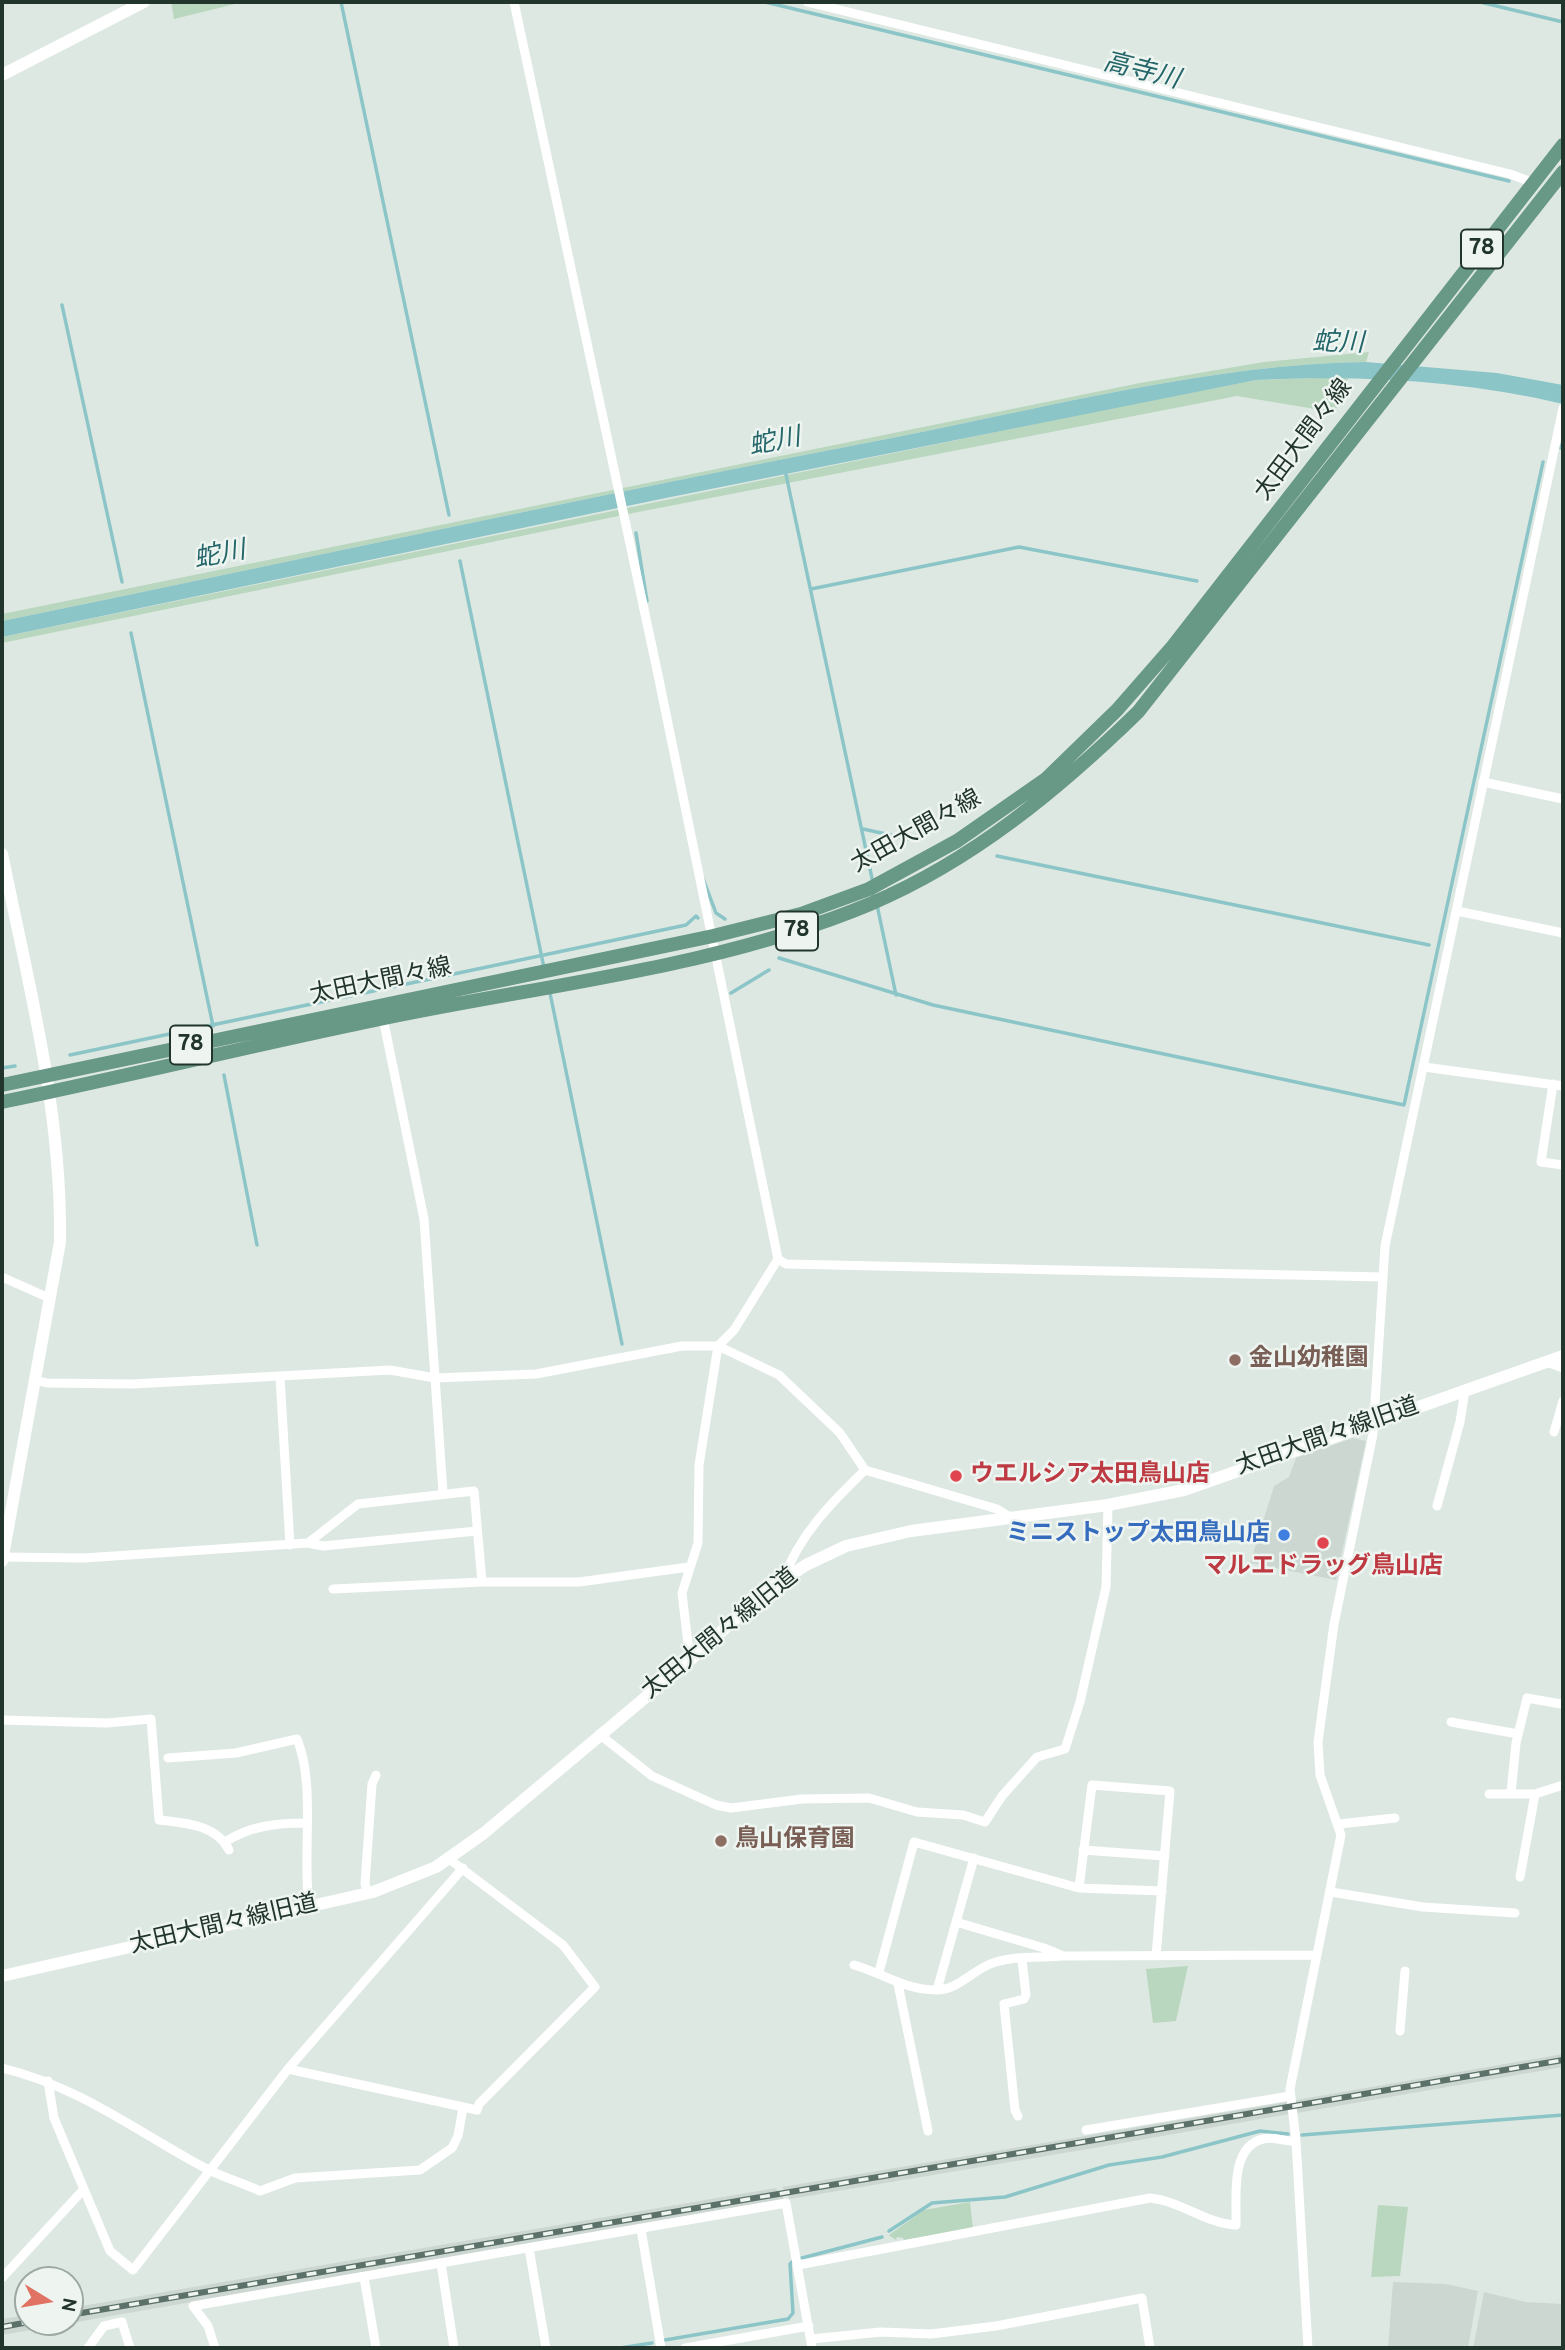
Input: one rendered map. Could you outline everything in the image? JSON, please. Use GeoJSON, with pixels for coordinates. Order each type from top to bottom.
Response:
{"type":"FeatureCollection","features":[{"type":"Feature","properties":{"kind":"main road","name":"太田大間々線"},"geometry":{"type":"LineString","coordinates":[[2,1085],[713,936],[801,914],[869,889],[957,841],[1046,779],[1117,710],[1173,646],[1563,145]]}},
{"type":"Feature","properties":{"kind":"main road","name":"太田大間々線"},"geometry":{"type":"LineString","coordinates":[[2,1102],[383,1018],[715,953],[802,930],[871,903],[964,854],[1008,825],[1057,787],[1138,712],[1563,172]]}},
{"type":"Feature","properties":{"kind":"street"},"geometry":{"type":"LineString","coordinates":[[2,75],[144,2]]}},
{"type":"Feature","properties":{"kind":"street"},"geometry":{"type":"LineString","coordinates":[[514,2],[713,936],[778,1259],[734,1330],[718,1346],[699,1465],[698,1543],[682,1593],[690,1660]]}},
{"type":"Feature","properties":{"kind":"street"},"geometry":{"type":"LineString","coordinates":[[807,2],[1510,174],[1534,183]]}},
{"type":"Feature","properties":{"kind":"street"},"geometry":{"type":"LineString","coordinates":[[1308,2348],[1296,2141],[1290,2096],[1341,1844],[1339,1824],[1320,1775],[1318,1742],[1334,1624],[1374,1422],[1385,1246],[1563,409]]}},
{"type":"Feature","properties":{"kind":"street"},"geometry":{"type":"LineString","coordinates":[[1483,782],[1563,799]]}},
{"type":"Feature","properties":{"kind":"street"},"geometry":{"type":"LineString","coordinates":[[2,854],[49,1092],[61,1202],[60,1242],[2,1559],[84,1558],[308,1543],[323,1546],[477,1531]]}},
{"type":"Feature","properties":{"kind":"street"},"geometry":{"type":"LineString","coordinates":[[1457,911],[1563,933]]}},
{"type":"Feature","properties":{"kind":"street"},"geometry":{"type":"LineString","coordinates":[[383,1018],[424,1219],[443,1493]]}},
{"type":"Feature","properties":{"kind":"street"},"geometry":{"type":"LineString","coordinates":[[1424,1067],[1563,1086]]}},
{"type":"Feature","properties":{"kind":"street"},"geometry":{"type":"LineString","coordinates":[[1553,1084],[1541,1162],[1563,1165]]}},
{"type":"Feature","properties":{"kind":"street"},"geometry":{"type":"LineString","coordinates":[[778,1259],[786,1264],[1382,1277]]}},
{"type":"Feature","properties":{"kind":"street"},"geometry":{"type":"LineString","coordinates":[[2,1277],[49,1298]]}},
{"type":"Feature","properties":{"kind":"street"},"geometry":{"type":"LineString","coordinates":[[35,1380],[47,1383],[132,1384],[390,1370],[435,1378],[536,1374],[682,1346],[718,1346],[779,1375],[840,1433],[865,1470],[997,1509],[1010,1517]]}},
{"type":"Feature","properties":{"kind":"street","name":"太田大間々線旧道"},"geometry":{"type":"LineString","coordinates":[[2,1976],[368,1893],[408,1880],[449,1859],[484,1833],[784,1578],[823,1556],[870,1538],[1108,1505],[1184,1490],[1563,1356]]}},
{"type":"Feature","properties":{"kind":"street"},"geometry":{"type":"LineString","coordinates":[[1547,1362],[1563,1368]]}},
{"type":"Feature","properties":{"kind":"street"},"geometry":{"type":"LineString","coordinates":[[280,1377],[290,1545]]}},
{"type":"Feature","properties":{"kind":"street"},"geometry":{"type":"LineString","coordinates":[[1437,1506],[1461,1422],[1465,1390]]}},
{"type":"Feature","properties":{"kind":"street"},"geometry":{"type":"LineString","coordinates":[[1554,1432],[1563,1401]]}},
{"type":"Feature","properties":{"kind":"street"},"geometry":{"type":"LineString","coordinates":[[784,1578],[791,1558],[834,1499],[865,1470]]}},
{"type":"Feature","properties":{"kind":"street"},"geometry":{"type":"LineString","coordinates":[[308,1543],[358,1504],[474,1491],[482,1582]]}},
{"type":"Feature","properties":{"kind":"street"},"geometry":{"type":"LineString","coordinates":[[599,1734],[652,1776],[716,1805],[731,1808],[802,1799],[869,1798],[917,1812],[962,1815],[985,1822],[1002,1796],[1037,1758],[1065,1749],[1080,1702],[1105,1587],[1108,1505]]}},
{"type":"Feature","properties":{"kind":"street"},"geometry":{"type":"LineString","coordinates":[[333,1589],[482,1582],[579,1582],[689,1567]]}},
{"type":"Feature","properties":{"kind":"street"},"geometry":{"type":"LineString","coordinates":[[1511,1793],[1518,1734],[1527,1698],[1561,1704]]}},
{"type":"Feature","properties":{"kind":"street"},"geometry":{"type":"LineString","coordinates":[[2,1720],[107,1723],[151,1718],[159,1820],[193,1824],[227,1846],[245,1832],[277,1823],[305,1823]]}},
{"type":"Feature","properties":{"kind":"street"},"geometry":{"type":"LineString","coordinates":[[1451,1722],[1518,1734]]}},
{"type":"Feature","properties":{"kind":"street"},"geometry":{"type":"LineString","coordinates":[[168,1758],[236,1754],[297,1739],[306,1760],[305,1823],[309,1906]]}},
{"type":"Feature","properties":{"kind":"street"},"geometry":{"type":"LineString","coordinates":[[368,1893],[365,1884],[376,1775]]}},
{"type":"Feature","properties":{"kind":"street"},"geometry":{"type":"LineString","coordinates":[[1079,1888],[1092,1785],[1170,1791],[1156,1956]]}},
{"type":"Feature","properties":{"kind":"street"},"geometry":{"type":"LineString","coordinates":[[1489,1794],[1535,1794],[1563,1785]]}},
{"type":"Feature","properties":{"kind":"street"},"geometry":{"type":"LineString","coordinates":[[1520,1877],[1535,1794]]}},
{"type":"Feature","properties":{"kind":"street"},"geometry":{"type":"LineString","coordinates":[[1339,1824],[1395,1818]]}},
{"type":"Feature","properties":{"kind":"street"},"geometry":{"type":"LineString","coordinates":[[879,1972],[914,1842],[1079,1888],[1162,1891]]}},
{"type":"Feature","properties":{"kind":"street"},"geometry":{"type":"LineString","coordinates":[[1083,1850],[1165,1856]]}},
{"type":"Feature","properties":{"kind":"street"},"geometry":{"type":"LineString","coordinates":[[937,1990],[974,1858]]}},
{"type":"Feature","properties":{"kind":"street"},"geometry":{"type":"LineString","coordinates":[[288,2069],[477,2110],[479,2104],[544,2036],[595,1987],[563,1945],[449,1859]]}},
{"type":"Feature","properties":{"kind":"street"},"geometry":{"type":"LineString","coordinates":[[48,2081],[54,2119],[110,2250],[133,2270],[288,2069],[463,1868]]}},
{"type":"Feature","properties":{"kind":"street"},"geometry":{"type":"LineString","coordinates":[[1331,1892],[1423,1907],[1515,1913]]}},
{"type":"Feature","properties":{"kind":"street"},"geometry":{"type":"LineString","coordinates":[[956,1923],[1063,1956]]}},
{"type":"Feature","properties":{"kind":"street"},"geometry":{"type":"LineString","coordinates":[[854,1965],[879,1972],[898,1984],[937,1990],[955,1986],[990,1964],[1063,1956],[1317,1955]]}},
{"type":"Feature","properties":{"kind":"street"},"geometry":{"type":"LineString","coordinates":[[1018,2116],[1015,2110],[1004,2004],[1024,1999],[1026,1995],[1022,1960]]}},
{"type":"Feature","properties":{"kind":"street"},"geometry":{"type":"LineString","coordinates":[[1400,2031],[1405,1971]]}},
{"type":"Feature","properties":{"kind":"street"},"geometry":{"type":"LineString","coordinates":[[898,1984],[928,2131]]}},
{"type":"Feature","properties":{"kind":"street"},"geometry":{"type":"LineString","coordinates":[[2,2068],[48,2081],[118,2115],[208,2170],[265,2191],[295,2178],[412,2172],[432,2164],[452,2148],[458,2136],[463,2108]]}},
{"type":"Feature","properties":{"kind":"street"},"geometry":{"type":"LineString","coordinates":[[1086,2130],[1290,2096]]}},
{"type":"Feature","properties":{"kind":"street"},"geometry":{"type":"LineString","coordinates":[[798,2265],[1150,2198],[1164,2199],[1217,2221],[1236,2225],[1238,2171],[1242,2158],[1253,2144],[1264,2138],[1296,2141]]}},
{"type":"Feature","properties":{"kind":"street"},"geometry":{"type":"LineString","coordinates":[[2,2278],[84,2189]]}},
{"type":"Feature","properties":{"kind":"street"},"geometry":{"type":"LineString","coordinates":[[215,2348],[208,2326],[193,2306],[786,2203],[812,2344],[881,2332],[931,2334],[996,2326],[1142,2298],[1150,2348]]}},
{"type":"Feature","properties":{"kind":"street"},"geometry":{"type":"LineString","coordinates":[[641,2229],[659,2348]]}},
{"type":"Feature","properties":{"kind":"street"},"geometry":{"type":"LineString","coordinates":[[529,2248],[547,2348]]}},
{"type":"Feature","properties":{"kind":"street"},"geometry":{"type":"LineString","coordinates":[[441,2263],[454,2348]]}},
{"type":"Feature","properties":{"kind":"street"},"geometry":{"type":"LineString","coordinates":[[363,2277],[376,2348]]}},
{"type":"Feature","properties":{"kind":"street"},"geometry":{"type":"LineString","coordinates":[[88,2348],[104,2326],[122,2322],[130,2348]]}},
{"type":"Feature","properties":{"kind":"street"},"geometry":{"type":"LineString","coordinates":[[685,2348],[809,2326]]}},
{"type":"Feature","properties":{"kind":"shaded area"},"geometry":{"type":"Polygon","coordinates":[[[1353,1438],[1366,1441],[1336,1580],[1250,1563],[1274,1486],[1289,1477],[1296,1458],[1353,1438]]]}},
{"type":"Feature","properties":{"kind":"shaded area"},"geometry":{"type":"Polygon","coordinates":[[[1563,2054],[1563,2067],[1297,2113],[1295,2104],[1296,2100],[1563,2054]]]}},
{"type":"Feature","properties":{"kind":"shaded area"},"geometry":{"type":"Polygon","coordinates":[[[1287,2102],[1289,2114],[1082,2150],[790,2199],[782,2187],[1287,2102]]]}},
{"type":"Feature","properties":{"kind":"shaded area"},"geometry":{"type":"Polygon","coordinates":[[[776,2188],[784,2199],[84,2321],[84,2306],[776,2188]]]}},
{"type":"Feature","properties":{"kind":"shaded area"},"geometry":{"type":"Polygon","coordinates":[[[1393,2282],[1446,2284],[1478,2291],[1468,2348],[1388,2348],[1393,2282]]]}},
{"type":"Feature","properties":{"kind":"shaded area"},"geometry":{"type":"Polygon","coordinates":[[[1484,2292],[1526,2302],[1563,2304],[1563,2348],[1473,2348],[1484,2292]]]}},
{"type":"Feature","properties":{"kind":"shaded area"},"geometry":{"type":"Polygon","coordinates":[[[14,2317],[14,2333],[2,2335],[2,2319],[14,2317]]]}},
{"type":"Feature","properties":{"kind":"green space"},"geometry":{"type":"Polygon","coordinates":[[[171,2],[243,2],[174,19],[171,2]]]}},
{"type":"Feature","properties":{"kind":"green space"},"geometry":{"type":"Polygon","coordinates":[[[1369,352],[1366,362],[1249,370],[1131,389],[2,621],[2,614],[1140,383],[1264,362],[1369,352]]]}},
{"type":"Feature","properties":{"kind":"green space"},"geometry":{"type":"Polygon","coordinates":[[[1349,377],[1341,393],[1348,395],[1333,412],[1237,396],[628,514],[2,643],[2,637],[1107,409],[1256,380],[1349,377]]]}},
{"type":"Feature","properties":{"kind":"green space"},"geometry":{"type":"Polygon","coordinates":[[[1188,1966],[1176,2021],[1153,2023],[1146,1969],[1188,1966]]]}},
{"type":"Feature","properties":{"kind":"green space"},"geometry":{"type":"Polygon","coordinates":[[[970,2202],[973,2229],[904,2240],[897,2237],[896,2240],[889,2235],[924,2210],[970,2202]]]}},
{"type":"Feature","properties":{"kind":"green space"},"geometry":{"type":"Polygon","coordinates":[[[1378,2205],[1408,2207],[1400,2276],[1371,2277],[1378,2205]]]}},
{"type":"Feature","properties":{"kind":"water"},"geometry":{"type":"Polygon","coordinates":[[[1366,362],[1497,373],[1563,385],[1563,404],[1487,389],[1411,381],[1334,378],[1256,380],[656,500],[2,637],[2,621],[1071,401],[1249,370],[1366,362]]]}},
{"type":"Feature","properties":{"kind":"waterway"},"geometry":{"type":"LineString","coordinates":[[341,2],[449,515]]}},
{"type":"Feature","properties":{"kind":"waterway","name":"高寺川"},"geometry":{"type":"LineString","coordinates":[[765,2],[1509,181]]}},
{"type":"Feature","properties":{"kind":"waterway"},"geometry":{"type":"LineString","coordinates":[[1480,2],[1563,22]]}},
{"type":"Feature","properties":{"kind":"waterway"},"geometry":{"type":"LineString","coordinates":[[62,305],[122,582]]}},
{"type":"Feature","properties":{"kind":"waterway"},"geometry":{"type":"LineString","coordinates":[[1561,448],[1563,442]]}},
{"type":"Feature","properties":{"kind":"waterway"},"geometry":{"type":"LineString","coordinates":[[779,958],[933,1005],[1404,1105],[1543,462]]}},
{"type":"Feature","properties":{"kind":"waterway","name":"蛇川"},"geometry":{"type":"LineString","coordinates":[[785,470],[873,883]]}},
{"type":"Feature","properties":{"kind":"waterway"},"geometry":{"type":"LineString","coordinates":[[636,533],[647,601]]}},
{"type":"Feature","properties":{"kind":"waterway"},"geometry":{"type":"LineString","coordinates":[[811,589],[1019,547],[1197,581]]}},
{"type":"Feature","properties":{"kind":"waterway"},"geometry":{"type":"LineString","coordinates":[[460,561],[544,968]]}},
{"type":"Feature","properties":{"kind":"waterway"},"geometry":{"type":"LineString","coordinates":[[131,633],[213,1026]]}},
{"type":"Feature","properties":{"kind":"waterway"},"geometry":{"type":"LineString","coordinates":[[863,829],[909,839]]}},
{"type":"Feature","properties":{"kind":"waterway"},"geometry":{"type":"LineString","coordinates":[[997,856],[1429,945]]}},
{"type":"Feature","properties":{"kind":"waterway"},"geometry":{"type":"LineString","coordinates":[[702,876],[716,913],[725,919]]}},
{"type":"Feature","properties":{"kind":"waterway"},"geometry":{"type":"LineString","coordinates":[[877,905],[896,995]]}},
{"type":"Feature","properties":{"kind":"waterway"},"geometry":{"type":"LineString","coordinates":[[70,1055],[686,925],[696,916],[698,918]]}},
{"type":"Feature","properties":{"kind":"waterway"},"geometry":{"type":"LineString","coordinates":[[731,993],[769,970]]}},
{"type":"Feature","properties":{"kind":"waterway"},"geometry":{"type":"LineString","coordinates":[[550,993],[622,1344]]}},
{"type":"Feature","properties":{"kind":"waterway"},"geometry":{"type":"LineString","coordinates":[[2,1068],[15,1066]]}},
{"type":"Feature","properties":{"kind":"waterway"},"geometry":{"type":"LineString","coordinates":[[224,1075],[257,1245]]}},
{"type":"Feature","properties":{"kind":"waterway"},"geometry":{"type":"LineString","coordinates":[[1302,2135],[1563,2115]]}},
{"type":"Feature","properties":{"kind":"waterway"},"geometry":{"type":"LineString","coordinates":[[889,2231],[932,2203],[1005,2197],[1109,2165],[1162,2157],[1260,2131],[1288,2134]]}},
{"type":"Feature","properties":{"kind":"waterway"},"geometry":{"type":"LineString","coordinates":[[802,2258],[882,2237]]}},
{"type":"Feature","properties":{"kind":"waterway"},"geometry":{"type":"LineString","coordinates":[[665,2340],[788,2319],[793,2313],[790,2264],[793,2261]]}},
{"type":"Feature","properties":{"kind":"waterway"},"geometry":{"type":"LineString","coordinates":[[620,2348],[652,2343]]}},
{"type":"Feature","properties":{"kind":"railway"},"geometry":{"type":"LineString","coordinates":[[84,2313],[1563,2060]]}},
{"type":"Feature","properties":{"kind":"railway"},"geometry":{"type":"LineString","coordinates":[[2,2327],[14,2325]]}},
{"type":"Feature","properties":{"kind":"place","name":"金山幼稚園"},"geometry":{"type":"Point","coordinates":[1235,1360]}},
{"type":"Feature","properties":{"kind":"place","name":"ウエルシア太田鳥山店"},"geometry":{"type":"Point","coordinates":[956,1476]}},
{"type":"Feature","properties":{"kind":"place","name":"ミニストップ太田鳥山店"},"geometry":{"type":"Point","coordinates":[1284,1535]}},
{"type":"Feature","properties":{"kind":"place","name":"マルエドラッグ鳥山店"},"geometry":{"type":"Point","coordinates":[1323,1543]}},
{"type":"Feature","properties":{"kind":"place","name":"鳥山保育園"},"geometry":{"type":"Point","coordinates":[721,1841]}}]}
